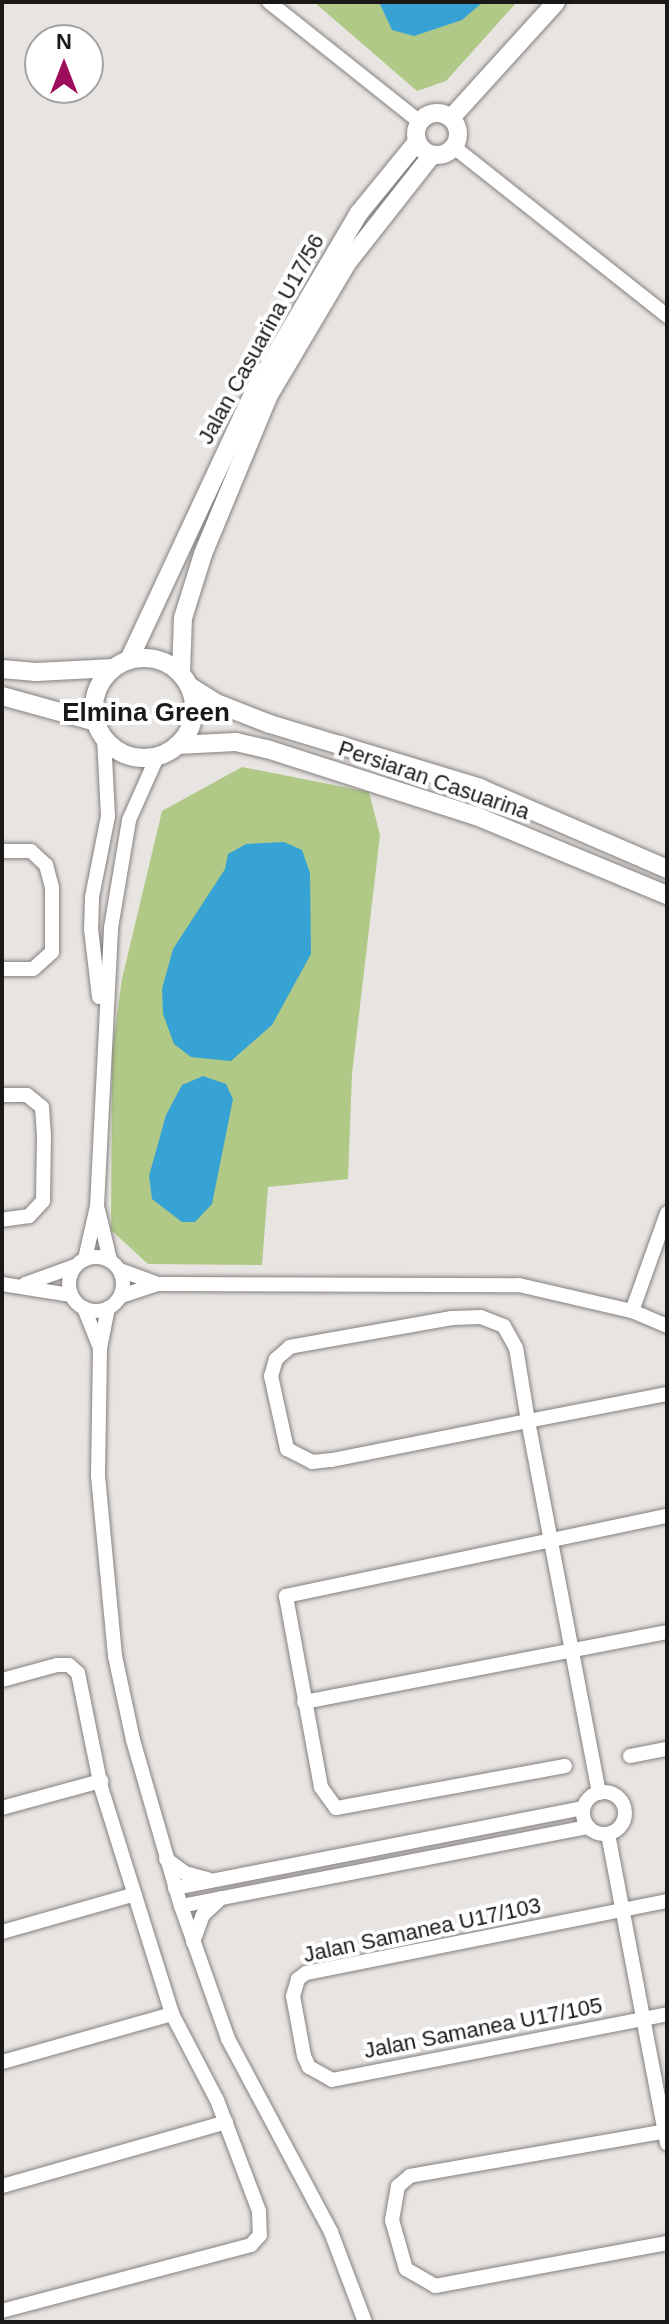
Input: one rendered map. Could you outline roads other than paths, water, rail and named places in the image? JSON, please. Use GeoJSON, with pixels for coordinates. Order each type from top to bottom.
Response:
{"type":"FeatureCollection","features":[{"type":"Feature","properties":{"kind":"street"},"geometry":{"type":"LineString","coordinates":[[269,2],[420,122]]}},
{"type":"Feature","properties":{"kind":"street"},"geometry":{"type":"LineString","coordinates":[[451,118],[556,2]]}},
{"type":"Feature","properties":{"kind":"street"},"geometry":{"type":"LineString","coordinates":[[420,122],[438,113],[451,118],[458,130],[454,147]]}},
{"type":"Feature","properties":{"kind":"street"},"geometry":{"type":"LineString","coordinates":[[420,122],[417,142],[432,155],[454,147]]}},
{"type":"Feature","properties":{"kind":"street","name":"Jalan Casuarina U17/56"},"geometry":{"type":"LineString","coordinates":[[122,664],[269,364],[359,213],[417,142]]}},
{"type":"Feature","properties":{"kind":"street"},"geometry":{"type":"LineString","coordinates":[[454,147],[667,316]]}},
{"type":"Feature","properties":{"kind":"street","name":"Jalan Casuarina U17/56"},"geometry":{"type":"LineString","coordinates":[[185,680],[183,618],[203,554],[269,395],[347,263],[432,155]]}},
{"type":"Feature","properties":{"kind":"street"},"geometry":{"type":"LineString","coordinates":[[2,669],[36,672],[157,660],[185,680],[191,724],[177,745],[158,755],[128,755],[100,730],[2,696]]}},
{"type":"Feature","properties":{"kind":"street"},"geometry":{"type":"LineString","coordinates":[[103,1025],[91,929],[92,897],[108,816],[96,692],[122,664]]}},
{"type":"Feature","properties":{"kind":"street","name":"Persiaran Casuarina"},"geometry":{"type":"LineString","coordinates":[[185,680],[270,724],[480,788],[667,869]]}},
{"type":"Feature","properties":{"kind":"street","name":"Persiaran Casuarina"},"geometry":{"type":"LineString","coordinates":[[177,745],[236,742],[267,749],[476,816],[667,895]]}},
{"type":"Feature","properties":{"kind":"street"},"geometry":{"type":"LineString","coordinates":[[71,1295],[69,1280],[80,1263],[97,1206],[103,1025],[129,820],[158,755]]}},
{"type":"Feature","properties":{"kind":"street"},"geometry":{"type":"LineString","coordinates":[[2,851],[31,851],[46,865],[52,888],[52,952],[33,969],[2,969]]}},
{"type":"Feature","properties":{"kind":"street"},"geometry":{"type":"LineString","coordinates":[[2,1095],[27,1095],[42,1107],[43,1201],[29,1216],[2,1220]]}},
{"type":"Feature","properties":{"kind":"street"},"geometry":{"type":"LineString","coordinates":[[97,1206],[121,1296]]}},
{"type":"Feature","properties":{"kind":"street"},"geometry":{"type":"LineString","coordinates":[[632,1311],[667,1213]]}},
{"type":"Feature","properties":{"kind":"street"},"geometry":{"type":"LineString","coordinates":[[24,1284],[80,1263],[115,1265],[158,1284]]}},
{"type":"Feature","properties":{"kind":"street"},"geometry":{"type":"LineString","coordinates":[[2,1284],[24,1284],[71,1295],[84,1308],[100,1348]]}},
{"type":"Feature","properties":{"kind":"street"},"geometry":{"type":"LineString","coordinates":[[365,2322],[331,2232],[228,2039],[175,1888],[133,1740],[105,1580],[98,1476],[100,1348],[108,1308],[121,1296],[158,1284],[519,1285],[632,1311],[667,1326]]}},
{"type":"Feature","properties":{"kind":"street"},"geometry":{"type":"LineString","coordinates":[[84,1308],[108,1308]]}},
{"type":"Feature","properties":{"kind":"street"},"geometry":{"type":"LineString","coordinates":[[599,1793],[528,1421],[516,1348],[504,1326],[481,1317],[290,1347],[276,1359],[271,1376],[287,1449],[312,1462],[528,1421],[667,1394]]}},
{"type":"Feature","properties":{"kind":"street"},"geometry":{"type":"LineString","coordinates":[[565,1766],[336,1808],[321,1787],[286,1596],[667,1516]]}},
{"type":"Feature","properties":{"kind":"street"},"geometry":{"type":"LineString","coordinates":[[304,1702],[667,1632]]}},
{"type":"Feature","properties":{"kind":"street"},"geometry":{"type":"LineString","coordinates":[[2,1680],[57,1665],[69,1665],[78,1673],[101,1781],[172,2014],[226,2122],[259,2211],[260,2235],[251,2245],[2,2311]]}},
{"type":"Feature","properties":{"kind":"street"},"geometry":{"type":"LineString","coordinates":[[630,1756],[667,1749]]}},
{"type":"Feature","properties":{"kind":"street"},"geometry":{"type":"LineString","coordinates":[[2,1808],[101,1781]]}},
{"type":"Feature","properties":{"kind":"street"},"geometry":{"type":"LineString","coordinates":[[175,1888],[583,1808],[599,1793]]}},
{"type":"Feature","properties":{"kind":"street"},"geometry":{"type":"LineString","coordinates":[[181,1906],[224,1895],[588,1827],[608,1834],[620,1827],[625,1807],[617,1796],[599,1793]]}},
{"type":"Feature","properties":{"kind":"street"},"geometry":{"type":"LineString","coordinates":[[583,1808],[588,1827]]}},
{"type":"Feature","properties":{"kind":"street"},"geometry":{"type":"LineString","coordinates":[[608,1834],[666,2135],[410,2176],[398,2186],[392,2220],[406,2269],[435,2286],[667,2243]]}},
{"type":"Feature","properties":{"kind":"street"},"geometry":{"type":"LineString","coordinates":[[166,1858],[199,1878],[221,1879]]}},
{"type":"Feature","properties":{"kind":"street"},"geometry":{"type":"LineString","coordinates":[[2,1932],[135,1894]]}},
{"type":"Feature","properties":{"kind":"street"},"geometry":{"type":"LineString","coordinates":[[193,1942],[203,1915],[224,1895]]}},
{"type":"Feature","properties":{"kind":"street","name":"Jalan Samanea U17/103"},"geometry":{"type":"LineString","coordinates":[[332,2080],[309,2067],[304,2056],[293,1996],[298,1979],[306,1973],[667,1901]]}},
{"type":"Feature","properties":{"kind":"street"},"geometry":{"type":"LineString","coordinates":[[2,2062],[172,2014]]}},
{"type":"Feature","properties":{"kind":"street","name":"Jalan Samanea U17/105"},"geometry":{"type":"LineString","coordinates":[[332,2080],[667,2014]]}},
{"type":"Feature","properties":{"kind":"street"},"geometry":{"type":"LineString","coordinates":[[2,2186],[226,2122]]}},
{"type":"Feature","properties":{"kind":"water"},"geometry":{"type":"Polygon","coordinates":[[[379,2],[483,2],[462,20],[414,36],[392,30],[379,2]]]}},
{"type":"Feature","properties":{"kind":"water"},"geometry":{"type":"Polygon","coordinates":[[[284,842],[302,850],[310,873],[311,954],[272,1025],[231,1061],[191,1057],[174,1044],[163,1014],[162,989],[173,949],[225,869],[228,854],[246,844],[284,842]]]}},
{"type":"Feature","properties":{"kind":"water"},"geometry":{"type":"Polygon","coordinates":[[[203,1076],[226,1084],[233,1099],[212,1204],[195,1222],[182,1222],[152,1199],[149,1176],[166,1115],[182,1085],[203,1076]]]}},
{"type":"Feature","properties":{"kind":"district","name":"Elmina Green"},"geometry":{"type":"Point","coordinates":[146,713]}}]}
